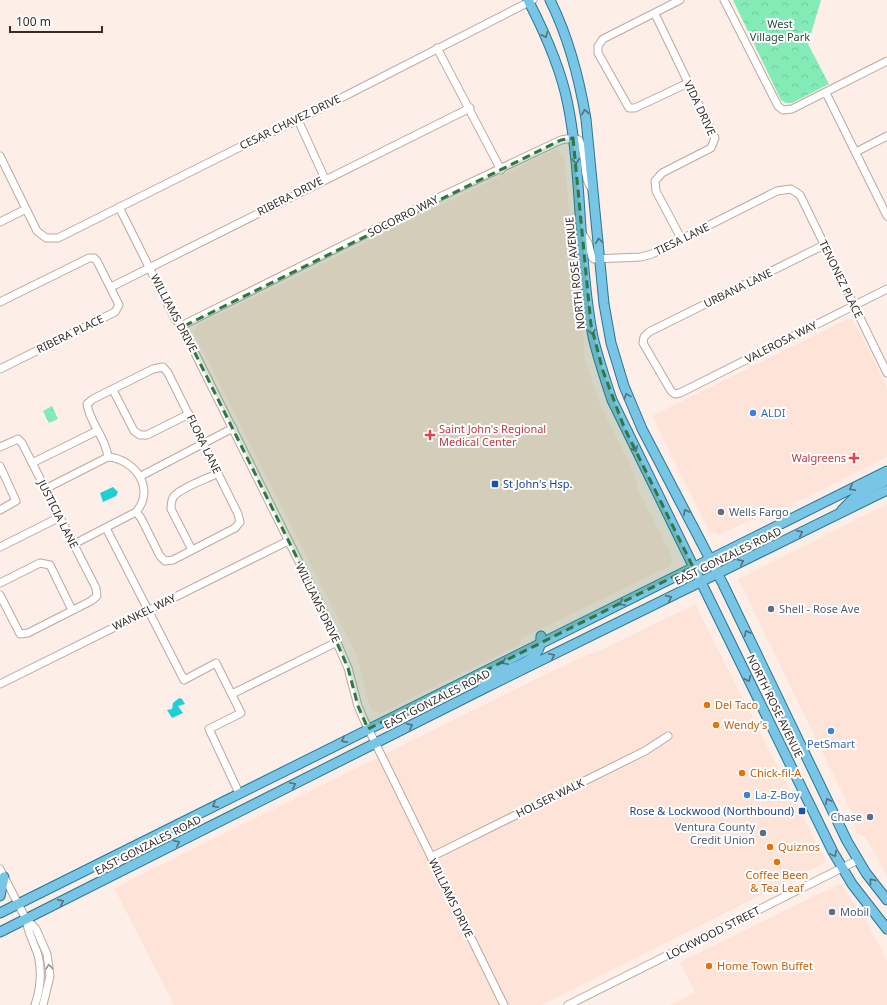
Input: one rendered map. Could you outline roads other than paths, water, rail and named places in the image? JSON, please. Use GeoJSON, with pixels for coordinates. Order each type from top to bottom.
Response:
{"type":"FeatureCollection","features":[{"type":"Feature","properties":{"kind":"main road"},"geometry":{"type":"LineString","coordinates":[[550,0],[568,41],[582,93],[601,260]]}},
{"type":"Feature","properties":{"kind":"main road","name":"NORTH ROSE AVENUE"},"geometry":{"type":"LineString","coordinates":[[530,1],[549,43],[568,103],[573,138],[591,325],[603,371],[624,427],[842,869],[875,916],[887,929]]}},
{"type":"Feature","properties":{"kind":"main road","name":"NORTH ROSE AVENUE"},"geometry":{"type":"LineString","coordinates":[[601,260],[604,304],[611,343],[624,386],[642,429],[723,584],[847,841],[866,873],[887,900]]}},
{"type":"Feature","properties":{"kind":"main road","name":"EAST GONZALES ROAD"},"geometry":{"type":"LineString","coordinates":[[0,913],[368,729],[541,640],[710,559],[887,471]]}},
{"type":"Feature","properties":{"kind":"main road"},"geometry":{"type":"LineString","coordinates":[[837,515],[856,496],[887,480]]}},
{"type":"Feature","properties":{"kind":"main road","name":"EAST GONZALES ROAD"},"geometry":{"type":"LineString","coordinates":[[0,932],[481,690],[887,490]]}},
{"type":"Feature","properties":{"kind":"main road"},"geometry":{"type":"LineString","coordinates":[[481,690],[488,680],[535,656],[541,640]]}},
{"type":"Feature","properties":{"kind":"main road"},"geometry":{"type":"LineString","coordinates":[[0,896],[2,873]]}},
{"type":"Feature","properties":{"kind":"street"},"geometry":{"type":"LineString","coordinates":[[680,0],[603,39],[598,46],[598,53],[629,108],[635,108],[688,83]]}},
{"type":"Feature","properties":{"kind":"street"},"geometry":{"type":"LineString","coordinates":[[724,0],[778,106],[783,110],[792,110],[887,61]]}},
{"type":"Feature","properties":{"kind":"street","name":"CESAR CHAVEZ DRIVE"},"geometry":{"type":"LineString","coordinates":[[26,209],[37,231],[46,238],[58,238],[298,120],[530,1]]}},
{"type":"Feature","properties":{"kind":"street","name":"VIDA DRIVE"},"geometry":{"type":"LineString","coordinates":[[655,14],[715,138],[711,148],[662,173],[655,181],[656,191],[682,240]]}},
{"type":"Feature","properties":{"kind":"street"},"geometry":{"type":"LineString","coordinates":[[438,48],[501,170]]}},
{"type":"Feature","properties":{"kind":"street"},"geometry":{"type":"LineString","coordinates":[[826,93],[887,216]]}},
{"type":"Feature","properties":{"kind":"street","name":"RIBERA DRIVE"},"geometry":{"type":"LineString","coordinates":[[111,287],[149,266],[325,178],[470,108]]}},
{"type":"Feature","properties":{"kind":"street"},"geometry":{"type":"LineString","coordinates":[[298,120],[325,178]]}},
{"type":"Feature","properties":{"kind":"street"},"geometry":{"type":"LineString","coordinates":[[856,152],[887,136]]}},
{"type":"Feature","properties":{"kind":"street"},"geometry":{"type":"LineString","coordinates":[[573,138],[579,140],[581,144],[587,184],[593,190]]}},
{"type":"Feature","properties":{"kind":"street","name":"SOCORRO WAY"},"geometry":{"type":"LineString","coordinates":[[182,327],[195,319],[442,196],[501,170],[561,140],[573,138]]}},
{"type":"Feature","properties":{"kind":"street"},"geometry":{"type":"LineString","coordinates":[[0,156],[26,209],[0,222]]}},
{"type":"Feature","properties":{"kind":"street","name":"TIESA LANE"},"geometry":{"type":"LineString","coordinates":[[601,260],[641,257],[652,254],[777,192],[791,189]]}},
{"type":"Feature","properties":{"kind":"street","name":"TENONEZ PLACE"},"geometry":{"type":"LineString","coordinates":[[791,189],[800,195],[887,373]]}},
{"type":"Feature","properties":{"kind":"street","name":"WILLIAMS DRIVE"},"geometry":{"type":"LineString","coordinates":[[119,207],[175,319],[182,327],[233,428],[337,642],[352,679],[358,706],[368,729],[504,1005]]}},
{"type":"Feature","properties":{"kind":"street"},"geometry":{"type":"LineString","coordinates":[[582,233],[588,243],[592,257],[601,260]]}},
{"type":"Feature","properties":{"kind":"street","name":"URBANA LANE"},"geometry":{"type":"LineString","coordinates":[[675,394],[664,382],[643,343],[644,337],[651,331],[824,245]]}},
{"type":"Feature","properties":{"kind":"street"},"geometry":{"type":"LineString","coordinates":[[0,302],[89,258],[94,258],[97,261],[111,287]]}},
{"type":"Feature","properties":{"kind":"street","name":"RIBERA PLACE"},"geometry":{"type":"LineString","coordinates":[[0,369],[115,312],[119,304],[111,287]]}},
{"type":"Feature","properties":{"kind":"street","name":"VALEROSA WAY"},"geometry":{"type":"LineString","coordinates":[[675,394],[680,393],[887,289]]}},
{"type":"Feature","properties":{"kind":"street","name":"FLORA LANE"},"geometry":{"type":"LineString","coordinates":[[113,390],[154,369],[162,368],[168,373],[189,414],[238,514],[240,522],[235,528],[192,550]]}},
{"type":"Feature","properties":{"kind":"street"},"geometry":{"type":"LineString","coordinates":[[108,457],[107,448],[88,412],[87,404],[90,402],[113,390],[134,431],[140,435],[147,435],[189,414]]}},
{"type":"Feature","properties":{"kind":"street"},"geometry":{"type":"LineString","coordinates":[[140,476],[233,428]]}},
{"type":"Feature","properties":{"kind":"street"},"geometry":{"type":"LineString","coordinates":[[32,463],[97,431]]}},
{"type":"Feature","properties":{"kind":"street","name":"JUSTICIA LANE"},"geometry":{"type":"LineString","coordinates":[[0,447],[17,439],[22,443],[74,544],[96,593],[97,596],[91,601],[72,610]]}},
{"type":"Feature","properties":{"kind":"street"},"geometry":{"type":"LineString","coordinates":[[45,489],[108,457],[127,462],[136,469],[140,476],[143,495],[141,506],[136,512],[74,544]]}},
{"type":"Feature","properties":{"kind":"street"},"geometry":{"type":"LineString","coordinates":[[0,466],[16,501],[0,510]]}},
{"type":"Feature","properties":{"kind":"street"},"geometry":{"type":"LineString","coordinates":[[136,512],[160,556],[165,560],[192,550],[171,509],[171,502],[174,496],[182,491],[218,473]]}},
{"type":"Feature","properties":{"kind":"street"},"geometry":{"type":"LineString","coordinates":[[0,547],[60,517]]}},
{"type":"Feature","properties":{"kind":"street"},"geometry":{"type":"LineString","coordinates":[[106,528],[147,611],[184,680],[216,663],[232,694],[241,713],[208,729],[239,793]]}},
{"type":"Feature","properties":{"kind":"street","name":"WANKEL WAY"},"geometry":{"type":"LineString","coordinates":[[1,682],[288,541]]}},
{"type":"Feature","properties":{"kind":"street"},"geometry":{"type":"LineString","coordinates":[[0,583],[40,563],[50,565],[72,610],[24,634],[20,634],[0,595]]}},
{"type":"Feature","properties":{"kind":"street"},"geometry":{"type":"LineString","coordinates":[[232,694],[337,642]]}},
{"type":"Feature","properties":{"kind":"street","name":"HOLSER WALK"},"geometry":{"type":"LineString","coordinates":[[431,857],[643,752],[668,736]]}},
{"type":"Feature","properties":{"kind":"street","name":"LOCKWOOD STREET"},"geometry":{"type":"LineString","coordinates":[[568,1005],[858,860]]}},
{"type":"Feature","properties":{"kind":"street"},"geometry":{"type":"LineString","coordinates":[[2,873],[26,919],[36,929],[49,965],[50,976],[43,1005]]}},
{"type":"Feature","properties":{"kind":"street"},"geometry":{"type":"LineString","coordinates":[[26,919],[28,932],[38,955],[40,966],[39,988],[35,1005]]}},
{"type":"Feature","properties":{"kind":"water"},"geometry":{"type":"Polygon","coordinates":[[[113,487],[118,492],[116,496],[103,502],[100,493],[113,487]]]}},
{"type":"Feature","properties":{"kind":"water"},"geometry":{"type":"Polygon","coordinates":[[[179,698],[182,699],[185,704],[178,706],[183,713],[172,718],[167,710],[172,709],[173,703],[179,698]]]}},
{"type":"Feature","properties":{"kind":"place","name":"ALDI"},"geometry":{"type":"Point","coordinates":[753,413]}},
{"type":"Feature","properties":{"kind":"place","name":"Saint John's Regional Medical Center"},"geometry":{"type":"Point","coordinates":[430,435]}},
{"type":"Feature","properties":{"kind":"place","name":"Walgreens"},"geometry":{"type":"Point","coordinates":[854,458]}},
{"type":"Feature","properties":{"kind":"place","name":"St John's Hsp."},"geometry":{"type":"Point","coordinates":[495,484]}},
{"type":"Feature","properties":{"kind":"place","name":"Wells Fargo"},"geometry":{"type":"Point","coordinates":[721,512]}},
{"type":"Feature","properties":{"kind":"place","name":"Shell - Rose Ave"},"geometry":{"type":"Point","coordinates":[771,609]}},
{"type":"Feature","properties":{"kind":"place","name":"Del Taco"},"geometry":{"type":"Point","coordinates":[707,705]}},
{"type":"Feature","properties":{"kind":"place","name":"Wendy's"},"geometry":{"type":"Point","coordinates":[716,725]}},
{"type":"Feature","properties":{"kind":"place","name":"PetSmart"},"geometry":{"type":"Point","coordinates":[831,731]}},
{"type":"Feature","properties":{"kind":"place","name":"Chick-fil-A"},"geometry":{"type":"Point","coordinates":[742,773]}},
{"type":"Feature","properties":{"kind":"place","name":"La-Z-Boy"},"geometry":{"type":"Point","coordinates":[747,795]}},
{"type":"Feature","properties":{"kind":"place","name":"Rose & Lockwood (Northbound)"},"geometry":{"type":"Point","coordinates":[802,811]}},
{"type":"Feature","properties":{"kind":"place","name":"Chase"},"geometry":{"type":"Point","coordinates":[870,817]}},
{"type":"Feature","properties":{"kind":"place","name":"Ventura County Credit Union"},"geometry":{"type":"Point","coordinates":[763,833]}},
{"type":"Feature","properties":{"kind":"place","name":"Quiznos"},"geometry":{"type":"Point","coordinates":[770,847]}},
{"type":"Feature","properties":{"kind":"place","name":"Coffee Been & Tea Leaf"},"geometry":{"type":"Point","coordinates":[777,862]}},
{"type":"Feature","properties":{"kind":"place","name":"Mobil"},"geometry":{"type":"Point","coordinates":[832,912]}},
{"type":"Feature","properties":{"kind":"place","name":"Home Town Buffet"},"geometry":{"type":"Point","coordinates":[709,966]}},
{"type":"Feature","properties":{"kind":"park label","name":"West Village Park"},"geometry":{"type":"Point","coordinates":[780,30]}}]}
